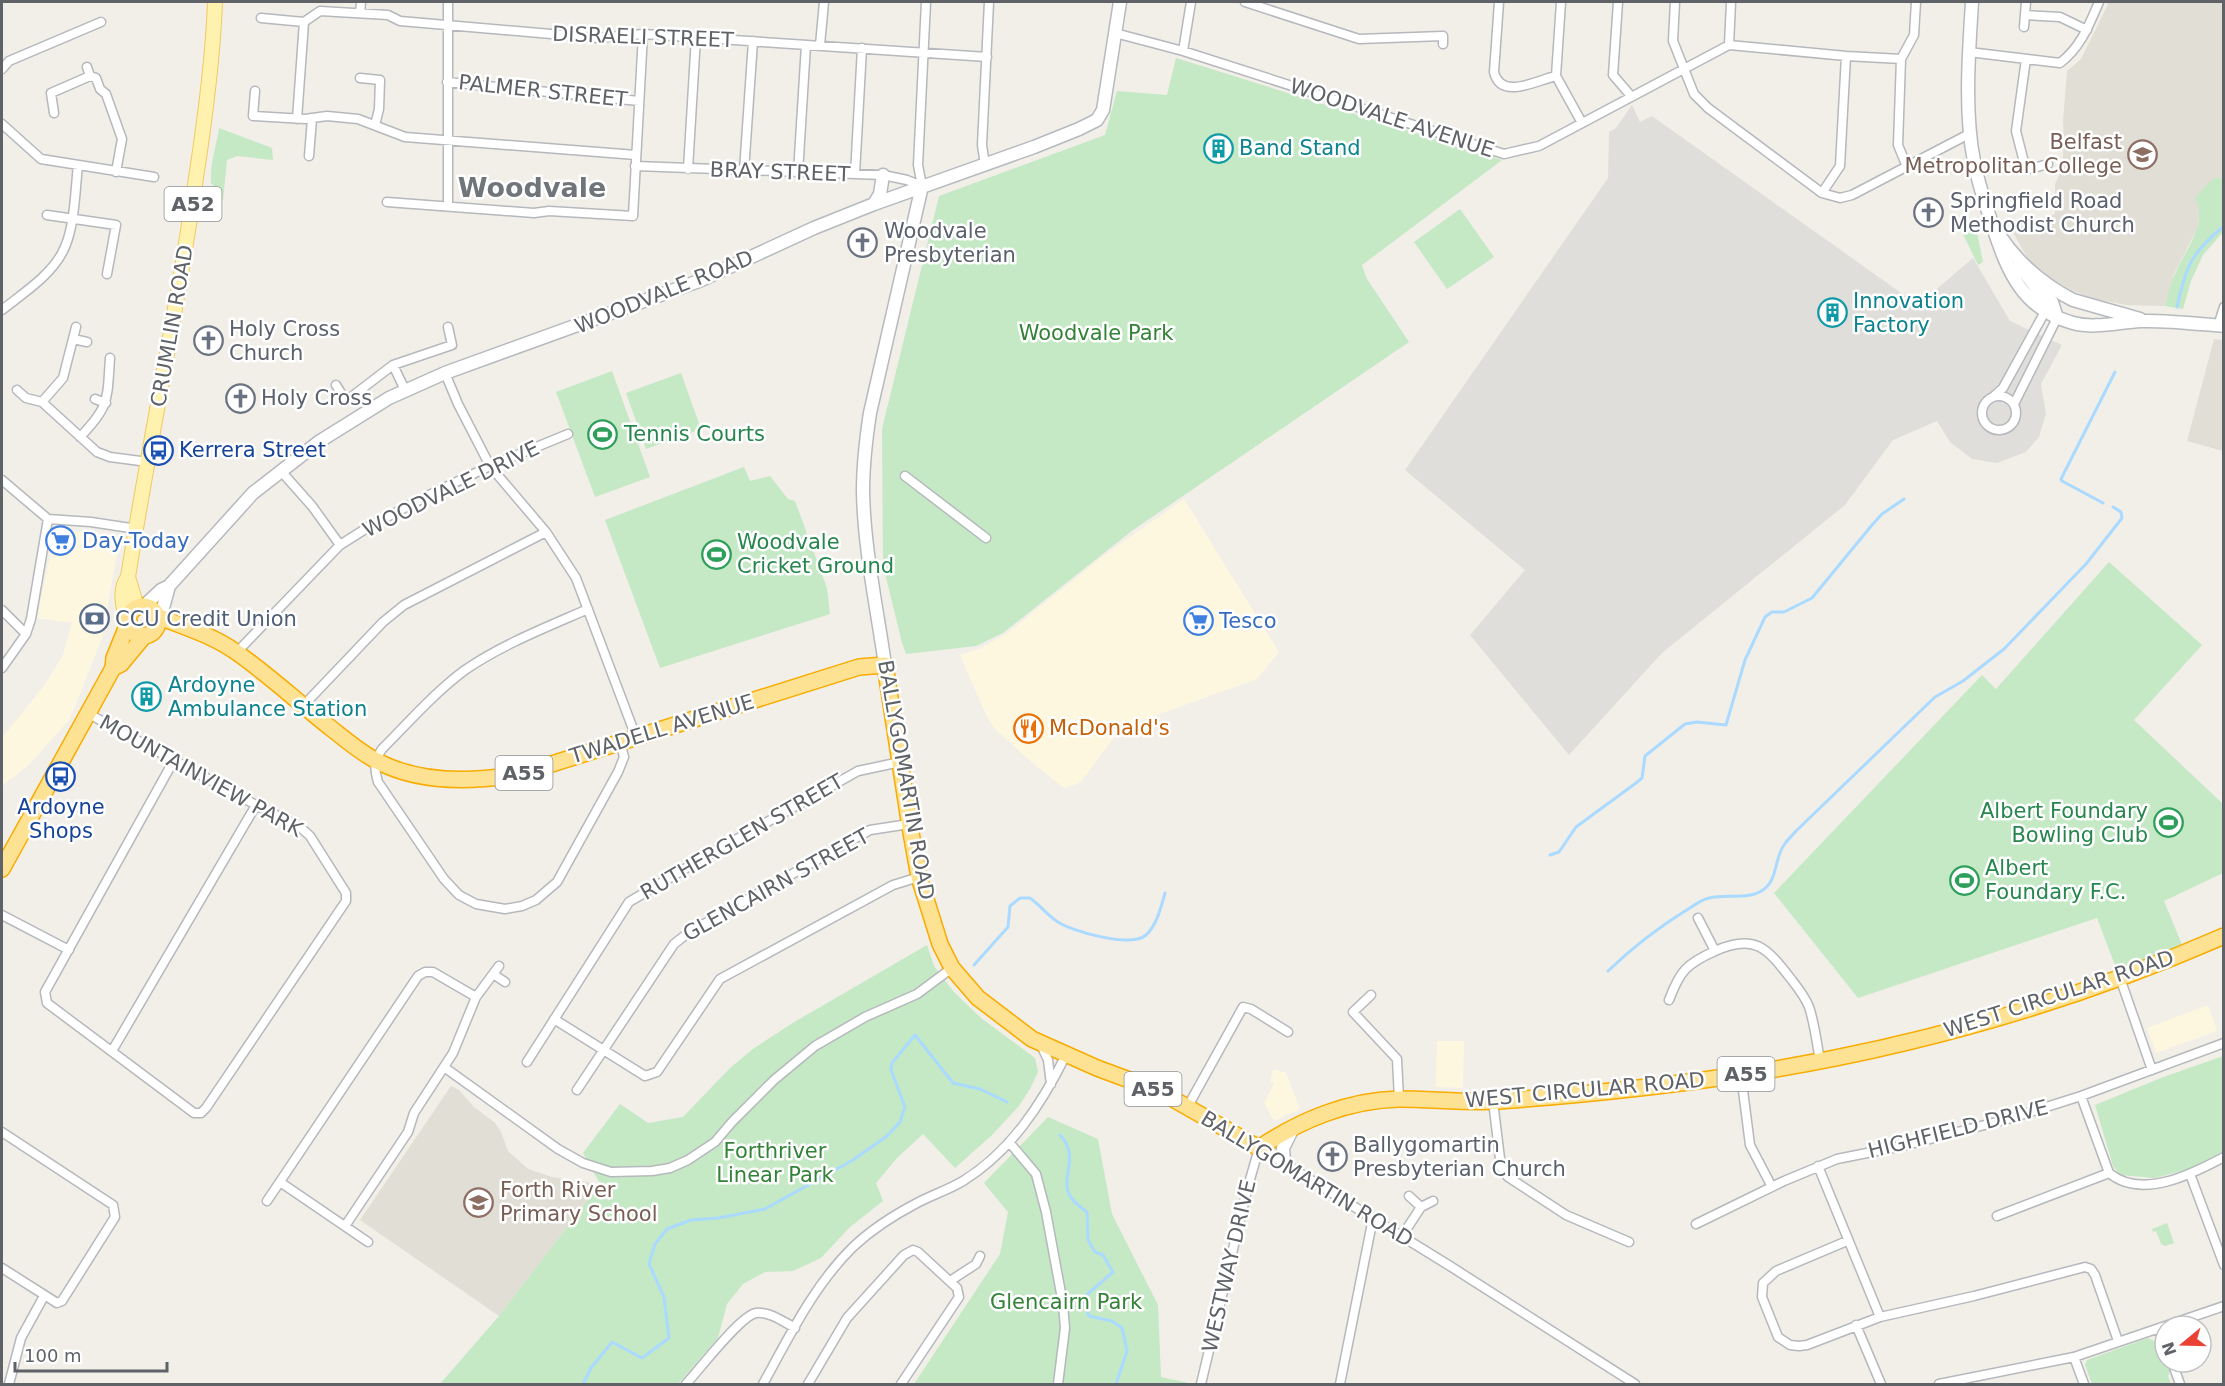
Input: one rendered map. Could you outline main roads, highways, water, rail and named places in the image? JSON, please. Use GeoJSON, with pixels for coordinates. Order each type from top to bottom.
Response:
{"type":"FeatureCollection","features":[{"type":"Feature","properties":{"kind":"highway","name":"TWADELL AVENUE"},"geometry":{"type":"LineString","coordinates":[[149,611],[193,631],[213,637],[237,652],[303,706],[375,760],[402,772],[430,777],[495,778],[520,774],[859,667],[885,665]]}},
{"type":"Feature","properties":{"kind":"highway"},"geometry":{"type":"LineString","coordinates":[[2,869],[6,847],[88,714],[113,668],[114,658],[131,613],[149,611],[155,629],[121,664],[113,668]]}},
{"type":"Feature","properties":{"kind":"highway"},"geometry":{"type":"LineString","coordinates":[[129,621],[134,632],[147,635]]}},
{"type":"Feature","properties":{"kind":"highway","name":"TWADELL AVENUE"},"geometry":{"type":"LineString","coordinates":[[147,635],[172,631],[193,631]]}},
{"type":"Feature","properties":{"kind":"highway","name":"BALLYGOMARTIN ROAD"},"geometry":{"type":"LineString","coordinates":[[885,665],[909,824],[920,877],[940,944],[952,968],[978,998],[1006,1021],[1040,1042],[1066,1055],[1159,1091],[1259,1148]]}},
{"type":"Feature","properties":{"kind":"highway","name":"WEST CIRCULAR ROAD"},"geometry":{"type":"LineString","coordinates":[[1259,1148],[1294,1127],[1342,1108],[1375,1101],[1493,1101],[1605,1091],[1741,1075],[1897,1045],[2031,1008],[2120,978],[2223,936]]}},
{"type":"Feature","properties":{"kind":"main road","name":"CRUMLIN ROAD"},"geometry":{"type":"LineString","coordinates":[[129,621],[123,612],[124,582],[128,577],[192,209],[214,36],[215,2]]}},
{"type":"Feature","properties":{"kind":"main road","name":"WOODVALE ROAD"},"geometry":{"type":"LineString","coordinates":[[149,611],[161,590],[169,586],[237,509],[280,470],[350,421],[405,390],[445,373],[699,281],[814,228],[922,186],[1034,147],[1097,120],[1103,110],[1120,2]]}},
{"type":"Feature","properties":{"kind":"main road"},"geometry":{"type":"LineString","coordinates":[[1972,2],[1969,52],[1974,160],[1991,222],[2013,280],[2030,301],[2073,300],[2126,314],[2143,321]]}},
{"type":"Feature","properties":{"kind":"main road"},"geometry":{"type":"LineString","coordinates":[[874,204],[880,194],[883,175]]}},
{"type":"Feature","properties":{"kind":"main road","name":"BALLYGOMARTIN ROAD"},"geometry":{"type":"LineString","coordinates":[[885,665],[866,534],[864,468],[870,413],[922,186]]}},
{"type":"Feature","properties":{"kind":"main road"},"geometry":{"type":"LineString","coordinates":[[1991,222],[2011,253],[2047,284],[2057,318],[2080,325],[2143,321],[2221,326]]}},
{"type":"Feature","properties":{"kind":"main road","name":"CRUMLIN ROAD"},"geometry":{"type":"LineString","coordinates":[[128,577],[149,611]]}},
{"type":"Feature","properties":{"kind":"main road"},"geometry":{"type":"LineString","coordinates":[[1284,1162],[1283,1148],[1294,1127]]}},
{"type":"Feature","properties":{"kind":"waterway"},"geometry":{"type":"LineString","coordinates":[[2177,307],[2191,261],[2204,244],[2224,226]]}},
{"type":"Feature","properties":{"kind":"waterway"},"geometry":{"type":"LineString","coordinates":[[2103,503],[2061,479],[2115,372]]}},
{"type":"Feature","properties":{"kind":"waterway"},"geometry":{"type":"LineString","coordinates":[[1550,855],[1559,852],[1576,827],[1642,778],[1645,756],[1685,724],[1697,722],[1726,725],[1745,660],[1765,617],[1772,612],[1784,612],[1812,598],[1882,514],[1904,499]]}},
{"type":"Feature","properties":{"kind":"waterway"},"geometry":{"type":"LineString","coordinates":[[1608,971],[1654,932],[1699,902],[1716,897],[1750,895],[1768,886],[1781,851],[1796,831],[1935,697],[1963,681],[2004,649],[2086,564],[2122,518],[2121,512],[2113,507]]}},
{"type":"Feature","properties":{"kind":"waterway"},"geometry":{"type":"LineString","coordinates":[[974,965],[1008,927],[1010,906],[1020,898],[1030,898],[1054,920],[1076,930],[1102,937],[1128,940],[1139,939],[1150,931],[1158,916],[1165,893]]}},
{"type":"Feature","properties":{"kind":"waterway"},"geometry":{"type":"LineString","coordinates":[[583,1384],[591,1368],[612,1342],[642,1358],[669,1338],[664,1297],[649,1264],[655,1244],[667,1229],[691,1220],[718,1218],[765,1209],[853,1160],[887,1136],[900,1122],[905,1107],[891,1070],[892,1063],[915,1035],[953,1083],[980,1089],[1007,1102]]}},
{"type":"Feature","properties":{"kind":"waterway"},"geometry":{"type":"LineString","coordinates":[[1060,1135],[1069,1152],[1068,1191],[1074,1201],[1087,1212],[1088,1240],[1095,1252],[1103,1255],[1113,1272],[1082,1299],[1089,1316],[1112,1321],[1122,1328],[1127,1351],[1116,1384]]}},
{"type":"Feature","properties":{"kind":"place","name":"Band Stand"},"geometry":{"type":"Point","coordinates":[1218,148]}},
{"type":"Feature","properties":{"kind":"place","name":"Belfast Metropolitan College"},"geometry":{"type":"Point","coordinates":[2143,154]}},
{"type":"Feature","properties":{"kind":"place","name":"Springfield Road Methodist Church"},"geometry":{"type":"Point","coordinates":[1929,213]}},
{"type":"Feature","properties":{"kind":"place","name":"Woodvale Presbyterian"},"geometry":{"type":"Point","coordinates":[863,243]}},
{"type":"Feature","properties":{"kind":"place","name":"Innovation Factory"},"geometry":{"type":"Point","coordinates":[1832,313]}},
{"type":"Feature","properties":{"kind":"place","name":"Holy Cross Church"},"geometry":{"type":"Point","coordinates":[208,341]}},
{"type":"Feature","properties":{"kind":"place","name":"Holy Cross"},"geometry":{"type":"Point","coordinates":[240,398]}},
{"type":"Feature","properties":{"kind":"place","name":"Tennis Courts"},"geometry":{"type":"Point","coordinates":[603,434]}},
{"type":"Feature","properties":{"kind":"place","name":"Kerrera Street"},"geometry":{"type":"Point","coordinates":[158,450]}},
{"type":"Feature","properties":{"kind":"place","name":"Day-Today"},"geometry":{"type":"Point","coordinates":[61,541]}},
{"type":"Feature","properties":{"kind":"place","name":"Woodvale Cricket Ground"},"geometry":{"type":"Point","coordinates":[716,554]}},
{"type":"Feature","properties":{"kind":"place","name":"CCU Credit Union"},"geometry":{"type":"Point","coordinates":[94,619]}},
{"type":"Feature","properties":{"kind":"place","name":"Tesco"},"geometry":{"type":"Point","coordinates":[1198,621]}},
{"type":"Feature","properties":{"kind":"place","name":"Ardoyne Ambulance Station"},"geometry":{"type":"Point","coordinates":[147,697]}},
{"type":"Feature","properties":{"kind":"place","name":"McDonald's"},"geometry":{"type":"Point","coordinates":[1028,728]}},
{"type":"Feature","properties":{"kind":"place","name":"Ardoyne Shops"},"geometry":{"type":"Point","coordinates":[61,776]}},
{"type":"Feature","properties":{"kind":"place","name":"Albert Foundary Bowling Club"},"geometry":{"type":"Point","coordinates":[2169,823]}},
{"type":"Feature","properties":{"kind":"place","name":"Albert Foundary F.C."},"geometry":{"type":"Point","coordinates":[1964,880]}},
{"type":"Feature","properties":{"kind":"place","name":"Ballygomartin Presbyterian Church"},"geometry":{"type":"Point","coordinates":[1332,1157]}},
{"type":"Feature","properties":{"kind":"place","name":"Forth River Primary School"},"geometry":{"type":"Point","coordinates":[479,1202]}},
{"type":"Feature","properties":{"kind":"district","name":"Woodvale"},"geometry":{"type":"Point","coordinates":[532,188]}},
{"type":"Feature","properties":{"kind":"park label","name":"Woodvale Park"},"geometry":{"type":"Point","coordinates":[1096,333]}},
{"type":"Feature","properties":{"kind":"park label","name":"Forthriver Linear Park"},"geometry":{"type":"Point","coordinates":[775,1163]}},
{"type":"Feature","properties":{"kind":"park label","name":"Glencairn Park"},"geometry":{"type":"Point","coordinates":[1066,1302]}}]}
